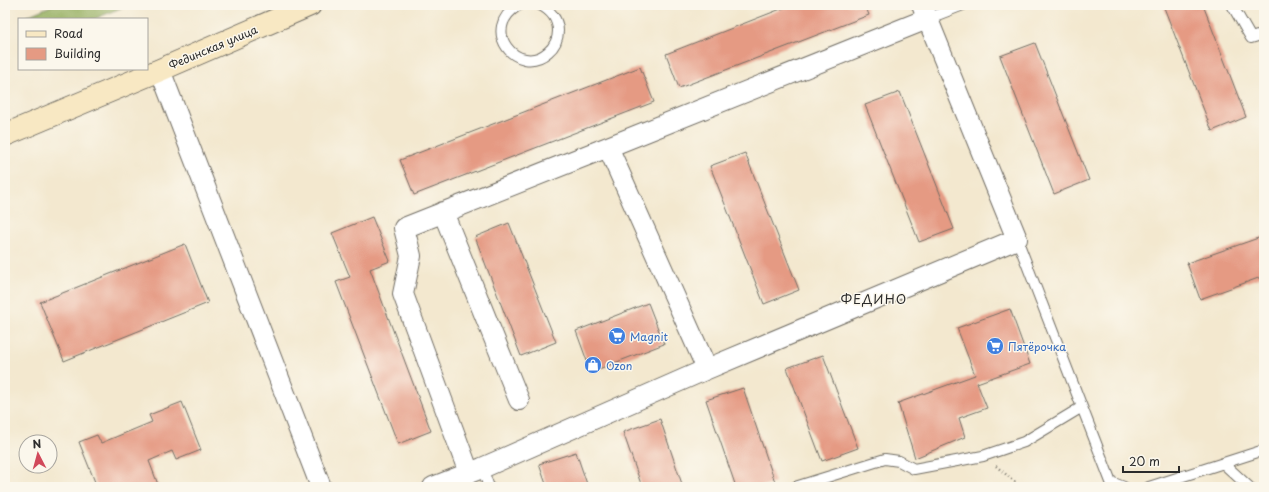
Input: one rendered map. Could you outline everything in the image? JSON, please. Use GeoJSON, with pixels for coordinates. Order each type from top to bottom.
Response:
{"type":"FeatureCollection","features":[{"type":"Feature","properties":{"kind":"street","name":"Фединская улица"},"geometry":{"type":"LineString","coordinates":[[5,135],[310,5]]}},
{"type":"Feature","properties":{"kind":"street"},"geometry":{"type":"LineString","coordinates":[[433,487],[476,470],[707,369],[1017,239],[924,12],[608,147],[404,228],[411,256],[403,294],[476,470]]}},
{"type":"Feature","properties":{"kind":"street"},"geometry":{"type":"LineString","coordinates":[[160,70],[321,487]]}},
{"type":"Feature","properties":{"kind":"street"},"geometry":{"type":"LineString","coordinates":[[608,147],[707,369]]}},
{"type":"Feature","properties":{"kind":"street"},"geometry":{"type":"LineString","coordinates":[[443,212],[519,400]]}},
{"type":"Feature","properties":{"kind":"lane"},"geometry":{"type":"LineString","coordinates":[[519,5],[512,9],[505,17],[502,25],[502,35],[504,44],[510,52],[518,57],[527,59],[536,59],[545,55],[552,49],[556,41],[558,32],[557,23],[553,15],[546,8],[540,5]]}},
{"type":"Feature","properties":{"kind":"lane"},"geometry":{"type":"LineString","coordinates":[[924,12],[963,5]]}},
{"type":"Feature","properties":{"kind":"lane"},"geometry":{"type":"LineString","coordinates":[[1232,5],[1251,38],[1264,34]]}},
{"type":"Feature","properties":{"kind":"lane"},"geometry":{"type":"LineString","coordinates":[[1017,239],[1111,482],[1124,487]]}},
{"type":"Feature","properties":{"kind":"lane"},"geometry":{"type":"LineString","coordinates":[[795,487],[885,459],[899,461],[914,469],[983,456],[1024,442],[1082,407]]}},
{"type":"Feature","properties":{"kind":"lane"},"geometry":{"type":"LineString","coordinates":[[1149,487],[1264,450]]}},
{"type":"Feature","properties":{"kind":"lane"},"geometry":{"type":"LineString","coordinates":[[1222,463],[1249,487]]}},
{"type":"Feature","properties":{"kind":"lane"},"geometry":{"type":"LineString","coordinates":[[476,470],[490,487]]}},
{"type":"Feature","properties":{"kind":"path"},"geometry":{"type":"LineString","coordinates":[[983,456],[1021,487]]}},
{"type":"Feature","properties":{"kind":"green space"},"geometry":{"type":"Polygon","coordinates":[[[53,5],[128,5],[96,18],[26,18],[27,16],[53,5]]]}},
{"type":"Feature","properties":{"kind":"building"},"geometry":{"type":"Polygon","coordinates":[[[791,5],[865,5],[869,15],[679,88],[666,54],[791,5]]]}},
{"type":"Feature","properties":{"kind":"building"},"geometry":{"type":"Polygon","coordinates":[[[1163,5],[1203,5],[1246,117],[1212,131],[1163,5]]]}},
{"type":"Feature","properties":{"kind":"building"},"geometry":{"type":"Polygon","coordinates":[[[1035,43],[1089,180],[1054,194],[1000,56],[1035,43]]]}},
{"type":"Feature","properties":{"kind":"building"},"geometry":{"type":"Polygon","coordinates":[[[640,67],[654,102],[414,195],[400,160],[640,67]]]}},
{"type":"Feature","properties":{"kind":"building"},"geometry":{"type":"Polygon","coordinates":[[[900,92],[954,229],[919,242],[865,105],[900,92]]]}},
{"type":"Feature","properties":{"kind":"building"},"geometry":{"type":"Polygon","coordinates":[[[745,153],[799,290],[764,304],[710,166],[745,153]]]}},
{"type":"Feature","properties":{"kind":"building"},"geometry":{"type":"Polygon","coordinates":[[[372,217],[390,261],[370,269],[431,431],[398,444],[336,282],[350,277],[332,233],[372,217]]]}},
{"type":"Feature","properties":{"kind":"building"},"geometry":{"type":"Polygon","coordinates":[[[509,223],[556,342],[521,356],[475,237],[509,223]]]}},
{"type":"Feature","properties":{"kind":"building"},"geometry":{"type":"Polygon","coordinates":[[[1264,236],[1264,276],[1200,299],[1187,263],[1264,236]]]}},
{"type":"Feature","properties":{"kind":"building"},"geometry":{"type":"Polygon","coordinates":[[[185,244],[208,303],[64,361],[40,302],[185,244]]]}},
{"type":"Feature","properties":{"kind":"building"},"geometry":{"type":"Polygon","coordinates":[[[648,303],[664,344],[591,372],[576,331],[648,303]]]}},
{"type":"Feature","properties":{"kind":"building"},"geometry":{"type":"Polygon","coordinates":[[[1010,309],[1030,364],[977,383],[987,408],[959,418],[965,437],[915,458],[898,403],[975,375],[957,328],[1010,309]]]}},
{"type":"Feature","properties":{"kind":"building"},"geometry":{"type":"Polygon","coordinates":[[[823,355],[858,448],[822,461],[787,368],[823,355]]]}},
{"type":"Feature","properties":{"kind":"building"},"geometry":{"type":"Polygon","coordinates":[[[743,388],[775,482],[760,487],[736,487],[706,400],[743,388]]]}},
{"type":"Feature","properties":{"kind":"building"},"geometry":{"type":"Polygon","coordinates":[[[182,402],[201,450],[176,460],[172,451],[149,461],[159,487],[97,487],[79,442],[97,435],[101,443],[152,422],[149,415],[182,402]]]}},
{"type":"Feature","properties":{"kind":"building"},"geometry":{"type":"Polygon","coordinates":[[[660,419],[683,487],[642,487],[623,432],[660,419]]]}},
{"type":"Feature","properties":{"kind":"building"},"geometry":{"type":"Polygon","coordinates":[[[576,452],[588,487],[547,487],[539,464],[576,452]]]}},
{"type":"Feature","properties":{"kind":"place","name":"Magnit"},"geometry":{"type":"Point","coordinates":[617,336]}},
{"type":"Feature","properties":{"kind":"place","name":"Пятёрочка"},"geometry":{"type":"Point","coordinates":[995,346]}},
{"type":"Feature","properties":{"kind":"place","name":"Ozon"},"geometry":{"type":"Point","coordinates":[593,365]}},
{"type":"Feature","properties":{"kind":"district","name":"ФЕДИНО"},"geometry":{"type":"Point","coordinates":[874,298]}}]}
